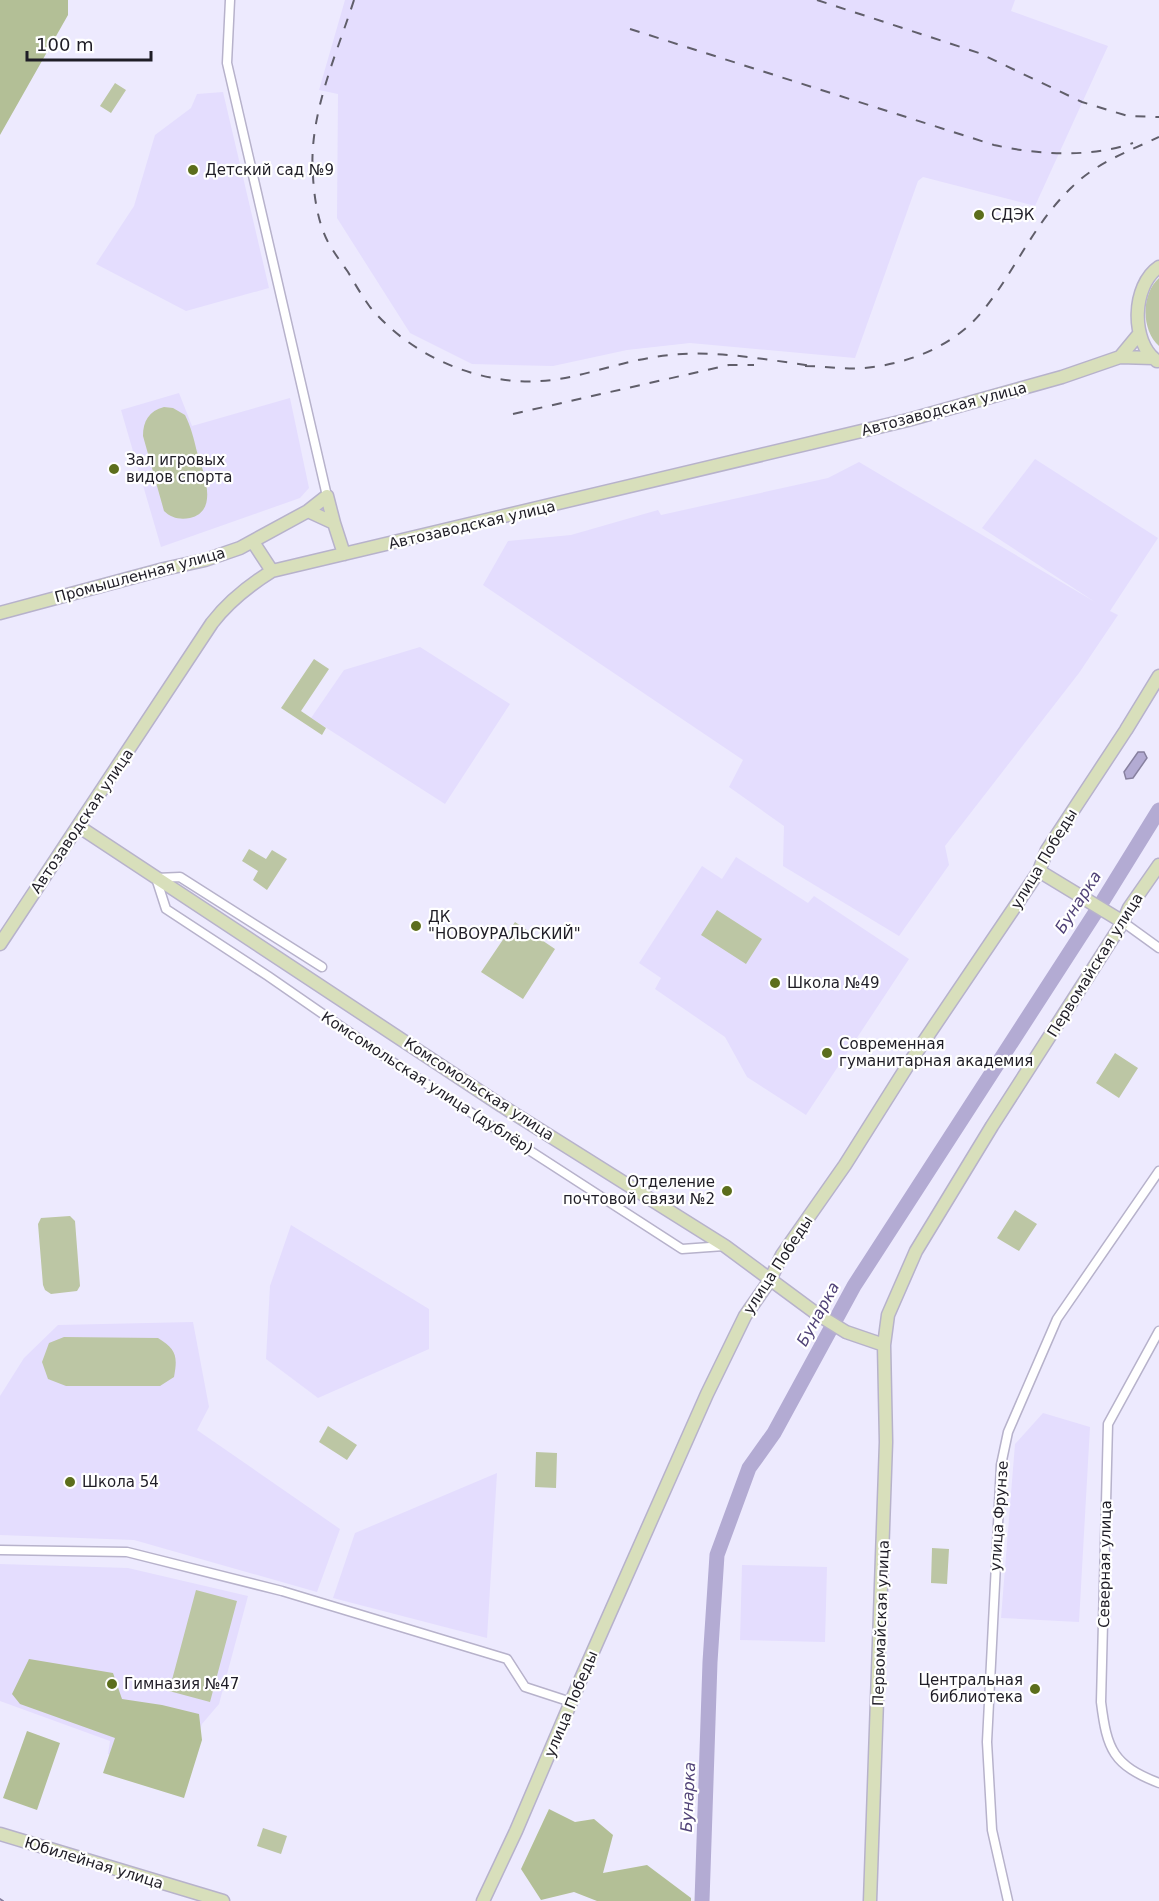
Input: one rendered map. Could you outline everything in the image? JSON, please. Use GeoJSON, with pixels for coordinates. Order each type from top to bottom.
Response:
{"type":"FeatureCollection","features":[{"type":"Feature","properties":{"kind":"street"},"geometry":{"type":"LineString","coordinates":[[230,0],[227,63],[327,496],[344,554]]}},
{"type":"Feature","properties":{"kind":"street"},"geometry":{"type":"LineString","coordinates":[[1156,360],[1139,334],[1138,319],[1141,295],[1146,281],[1159,267]]}},
{"type":"Feature","properties":{"kind":"street"},"geometry":{"type":"LineString","coordinates":[[1120,357],[1139,334]]}},
{"type":"Feature","properties":{"kind":"street"},"geometry":{"type":"LineString","coordinates":[[1120,357],[1156,360]]}},
{"type":"Feature","properties":{"kind":"street","name":"Автозаводская улица"},"geometry":{"type":"LineString","coordinates":[[0,944],[212,623],[248,586],[272,572],[908,420],[1062,377],[1120,357]]}},
{"type":"Feature","properties":{"kind":"street","name":"Промышленная улица"},"geometry":{"type":"LineString","coordinates":[[0,613],[164,568],[205,560],[252,542],[308,511],[327,496]]}},
{"type":"Feature","properties":{"kind":"street"},"geometry":{"type":"LineString","coordinates":[[308,511],[334,523]]}},
{"type":"Feature","properties":{"kind":"street"},"geometry":{"type":"LineString","coordinates":[[252,542],[272,572]]}},
{"type":"Feature","properties":{"kind":"street","name":"улица Победы"},"geometry":{"type":"LineString","coordinates":[[483,1901],[516,1831],[712,1384],[745,1316],[770,1280],[782,1255],[845,1165],[908,1065],[1040,872],[1047,850],[1159,676]]}},
{"type":"Feature","properties":{"kind":"street","name":"Комсомольская улица"},"geometry":{"type":"LineString","coordinates":[[78,826],[502,1106],[725,1246],[818,1314],[846,1332],[884,1345]]}},
{"type":"Feature","properties":{"kind":"street","name":"Первомайская улица"},"geometry":{"type":"LineString","coordinates":[[870,1901],[886,1442],[884,1345],[888,1315],[916,1251],[992,1126],[1123,922],[1129,908],[1159,865]]}},
{"type":"Feature","properties":{"kind":"street"},"geometry":{"type":"LineString","coordinates":[[1040,872],[1123,922],[1159,948]]}},
{"type":"Feature","properties":{"kind":"street"},"geometry":{"type":"LineString","coordinates":[[156,878],[180,877],[321,966]]}},
{"type":"Feature","properties":{"kind":"street","name":"Комсомольская улица (дублёр)"},"geometry":{"type":"LineString","coordinates":[[156,878],[166,909],[385,1057],[682,1249],[725,1246]]}},
{"type":"Feature","properties":{"kind":"street","name":"улица Фрунзе"},"geometry":{"type":"LineString","coordinates":[[1008,1901],[992,1830],[987,1742],[1003,1453],[1008,1432],[1057,1319],[1159,1171]]}},
{"type":"Feature","properties":{"kind":"street","name":"Северная улица"},"geometry":{"type":"LineString","coordinates":[[1159,1331],[1108,1424],[1101,1702],[1104,1729],[1112,1752],[1137,1774],[1159,1783]]}},
{"type":"Feature","properties":{"kind":"street"},"geometry":{"type":"LineString","coordinates":[[0,1550],[127,1552],[282,1591],[507,1659],[525,1687],[571,1702]]}},
{"type":"Feature","properties":{"kind":"street","name":"Юбилейная улица"},"geometry":{"type":"LineString","coordinates":[[0,1834],[223,1901]]}},
{"type":"Feature","properties":{"kind":"shaded area"},"geometry":{"type":"Polygon","coordinates":[[[345,0],[1015,0],[1011,11],[1108,46],[1035,206],[923,177],[918,181],[855,358],[690,343],[627,350],[553,366],[472,364],[410,333],[337,218],[338,94],[319,90],[345,0]]]}},
{"type":"Feature","properties":{"kind":"shaded area","name":"Детский сад №9"},"geometry":{"type":"Polygon","coordinates":[[[223,92],[269,288],[186,311],[96,264],[134,206],[155,135],[191,108],[197,94],[223,92]]]}},
{"type":"Feature","properties":{"kind":"shaded area"},"geometry":{"type":"Polygon","coordinates":[[[179,393],[192,426],[290,398],[309,488],[300,498],[161,547],[121,410],[179,393]]]}},
{"type":"Feature","properties":{"kind":"shaded area"},"geometry":{"type":"Polygon","coordinates":[[[1035,459],[1158,538],[1110,611],[1118,615],[1079,673],[945,846],[949,865],[899,936],[783,866],[784,826],[729,787],[743,760],[483,585],[508,541],[571,535],[658,510],[661,515],[828,478],[859,462],[1095,602],[982,528],[1035,459]]]}},
{"type":"Feature","properties":{"kind":"shaded area"},"geometry":{"type":"Polygon","coordinates":[[[420,647],[510,704],[445,804],[311,718],[344,670],[420,647]]]}},
{"type":"Feature","properties":{"kind":"shaded area"},"geometry":{"type":"Polygon","coordinates":[[[1138,752],[1144,752],[1147,758],[1133,778],[1126,779],[1124,772],[1138,752]]]}},
{"type":"Feature","properties":{"kind":"shaded area","name":"Школа №49"},"geometry":{"type":"Polygon","coordinates":[[[736,857],[808,903],[814,896],[909,959],[806,1115],[747,1077],[725,1037],[655,989],[661,978],[639,963],[702,866],[722,879],[736,857]]]}},
{"type":"Feature","properties":{"kind":"shaded area"},"geometry":{"type":"Polygon","coordinates":[[[291,1225],[429,1309],[429,1349],[318,1398],[266,1359],[270,1286],[291,1225]]]}},
{"type":"Feature","properties":{"kind":"shaded area","name":"Школа 54"},"geometry":{"type":"Polygon","coordinates":[[[193,1322],[209,1407],[197,1430],[340,1529],[317,1592],[134,1540],[0,1535],[0,1396],[24,1358],[58,1325],[193,1322]]]}},
{"type":"Feature","properties":{"kind":"shaded area"},"geometry":{"type":"Polygon","coordinates":[[[1043,1413],[1090,1427],[1079,1622],[1001,1618],[1015,1444],[1043,1413]]]}},
{"type":"Feature","properties":{"kind":"shaded area"},"geometry":{"type":"Polygon","coordinates":[[[497,1473],[487,1638],[333,1598],[355,1533],[497,1473]]]}},
{"type":"Feature","properties":{"kind":"shaded area","name":"Гимназия №47"},"geometry":{"type":"Polygon","coordinates":[[[0,1564],[128,1568],[248,1596],[219,1704],[202,1724],[184,1779],[108,1754],[110,1741],[0,1701],[0,1564]]]}},
{"type":"Feature","properties":{"kind":"shaded area"},"geometry":{"type":"Polygon","coordinates":[[[742,1565],[827,1567],[825,1642],[740,1640],[742,1565]]]}},
{"type":"Feature","properties":{"kind":"green space"},"geometry":{"type":"Polygon","coordinates":[[[0,0],[68,0],[68,15],[0,135],[0,0]]]}},
{"type":"Feature","properties":{"kind":"green space"},"geometry":{"type":"Polygon","coordinates":[[[115,83],[126,90],[111,113],[100,106],[115,83]]]}},
{"type":"Feature","properties":{"kind":"green space"},"geometry":{"type":"Polygon","coordinates":[[[1159,278],[1159,346],[1153,339],[1146,322],[1146,302],[1153,285],[1159,278]]]}},
{"type":"Feature","properties":{"kind":"green space"},"geometry":{"type":"Polygon","coordinates":[[[164,407],[173,408],[185,415],[205,479],[207,499],[205,507],[199,514],[190,518],[176,518],[164,511],[143,436],[148,417],[154,411],[164,407]]]}},
{"type":"Feature","properties":{"kind":"green space"},"geometry":{"type":"Polygon","coordinates":[[[314,659],[329,669],[301,711],[326,728],[322,735],[281,708],[314,659]]]}},
{"type":"Feature","properties":{"kind":"green space"},"geometry":{"type":"Polygon","coordinates":[[[249,849],[266,859],[272,850],[287,859],[267,890],[253,880],[258,871],[242,861],[249,849]]]}},
{"type":"Feature","properties":{"kind":"green space"},"geometry":{"type":"Polygon","coordinates":[[[717,910],[762,939],[746,964],[701,935],[717,910]]]}},
{"type":"Feature","properties":{"kind":"green space"},"geometry":{"type":"Polygon","coordinates":[[[515,922],[555,949],[523,999],[481,972],[515,922]]]}},
{"type":"Feature","properties":{"kind":"green space"},"geometry":{"type":"Polygon","coordinates":[[[1115,1053],[1138,1068],[1119,1098],[1096,1083],[1115,1053]]]}},
{"type":"Feature","properties":{"kind":"green space"},"geometry":{"type":"Polygon","coordinates":[[[1015,1210],[1037,1224],[1019,1251],[997,1238],[1015,1210]]]}},
{"type":"Feature","properties":{"kind":"green space"},"geometry":{"type":"Polygon","coordinates":[[[70,1216],[75,1221],[80,1286],[77,1291],[51,1294],[45,1290],[43,1285],[38,1224],[41,1218],[70,1216]]]}},
{"type":"Feature","properties":{"kind":"green space"},"geometry":{"type":"Polygon","coordinates":[[[64,1337],[158,1338],[169,1346],[174,1354],[176,1364],[174,1377],[160,1386],[66,1386],[48,1379],[42,1362],[49,1343],[64,1337]]]}},
{"type":"Feature","properties":{"kind":"green space"},"geometry":{"type":"Polygon","coordinates":[[[328,1426],[357,1445],[347,1460],[319,1442],[328,1426]]]}},
{"type":"Feature","properties":{"kind":"green space"},"geometry":{"type":"Polygon","coordinates":[[[536,1452],[557,1453],[556,1488],[535,1487],[536,1452]]]}},
{"type":"Feature","properties":{"kind":"green space"},"geometry":{"type":"Polygon","coordinates":[[[932,1548],[949,1549],[947,1584],[931,1583],[932,1548]]]}},
{"type":"Feature","properties":{"kind":"green space"},"geometry":{"type":"Polygon","coordinates":[[[196,1590],[237,1601],[210,1702],[169,1691],[196,1590]]]}},
{"type":"Feature","properties":{"kind":"green space"},"geometry":{"type":"Polygon","coordinates":[[[29,1659],[113,1673],[122,1699],[199,1714],[202,1740],[184,1798],[103,1773],[115,1738],[20,1704],[12,1694],[29,1659]]]}},
{"type":"Feature","properties":{"kind":"green space"},"geometry":{"type":"Polygon","coordinates":[[[27,1731],[60,1743],[37,1810],[3,1798],[27,1731]]]}},
{"type":"Feature","properties":{"kind":"green space"},"geometry":{"type":"Polygon","coordinates":[[[549,1809],[575,1822],[594,1819],[613,1835],[603,1873],[647,1865],[691,1898],[691,1901],[597,1901],[574,1892],[541,1900],[521,1869],[549,1809]]]}},
{"type":"Feature","properties":{"kind":"green space"},"geometry":{"type":"Polygon","coordinates":[[[263,1828],[287,1836],[281,1854],[257,1846],[263,1828]]]}},
{"type":"Feature","properties":{"kind":"waterway","name":"Бунарка"},"geometry":{"type":"LineString","coordinates":[[702,1901],[710,1662],[717,1555],[749,1468],[774,1433],[854,1286],[1099,907],[1159,810]]}},
{"type":"Feature","properties":{"kind":"railway"},"geometry":{"type":"LineString","coordinates":[[354,0],[319,109],[313,154],[314,192],[322,227],[330,246],[370,307],[400,336],[436,359],[455,367],[475,374],[516,381],[552,380],[637,360],[694,354],[734,356],[813,366]]}},
{"type":"Feature","properties":{"kind":"railway"},"geometry":{"type":"LineString","coordinates":[[817,0],[979,53],[1082,102],[1128,116],[1159,117]]}},
{"type":"Feature","properties":{"kind":"railway"},"geometry":{"type":"LineString","coordinates":[[630,29],[994,145],[1046,153],[1082,153],[1133,143]]}},
{"type":"Feature","properties":{"kind":"railway"},"geometry":{"type":"LineString","coordinates":[[805,366],[856,369],[888,365],[932,350],[959,334],[981,313],[1035,232],[1058,201],[1072,187],[1102,164],[1159,137]]}},
{"type":"Feature","properties":{"kind":"railway"},"geometry":{"type":"LineString","coordinates":[[513,414],[729,365],[754,365]]}},
{"type":"Feature","properties":{"kind":"place","name":"Детский сад №9"},"geometry":{"type":"Point","coordinates":[193,170]}},
{"type":"Feature","properties":{"kind":"place","name":"СДЭК"},"geometry":{"type":"Point","coordinates":[979,215]}},
{"type":"Feature","properties":{"kind":"place","name":"Зал игровых видов спорта"},"geometry":{"type":"Point","coordinates":[114,469]}},
{"type":"Feature","properties":{"kind":"place","name":"ДК \"НОВОУРАЛЬСКИЙ\""},"geometry":{"type":"Point","coordinates":[416,926]}},
{"type":"Feature","properties":{"kind":"place","name":"Школа №49"},"geometry":{"type":"Point","coordinates":[775,983]}},
{"type":"Feature","properties":{"kind":"place","name":"Современная гуманитарная академия"},"geometry":{"type":"Point","coordinates":[827,1053]}},
{"type":"Feature","properties":{"kind":"place","name":"Отделение почтовой связи №2"},"geometry":{"type":"Point","coordinates":[727,1191]}},
{"type":"Feature","properties":{"kind":"place","name":"Школа 54"},"geometry":{"type":"Point","coordinates":[70,1482]}},
{"type":"Feature","properties":{"kind":"place","name":"Гимназия №47"},"geometry":{"type":"Point","coordinates":[112,1684]}},
{"type":"Feature","properties":{"kind":"place","name":"Центральная библиотека"},"geometry":{"type":"Point","coordinates":[1035,1689]}}]}
